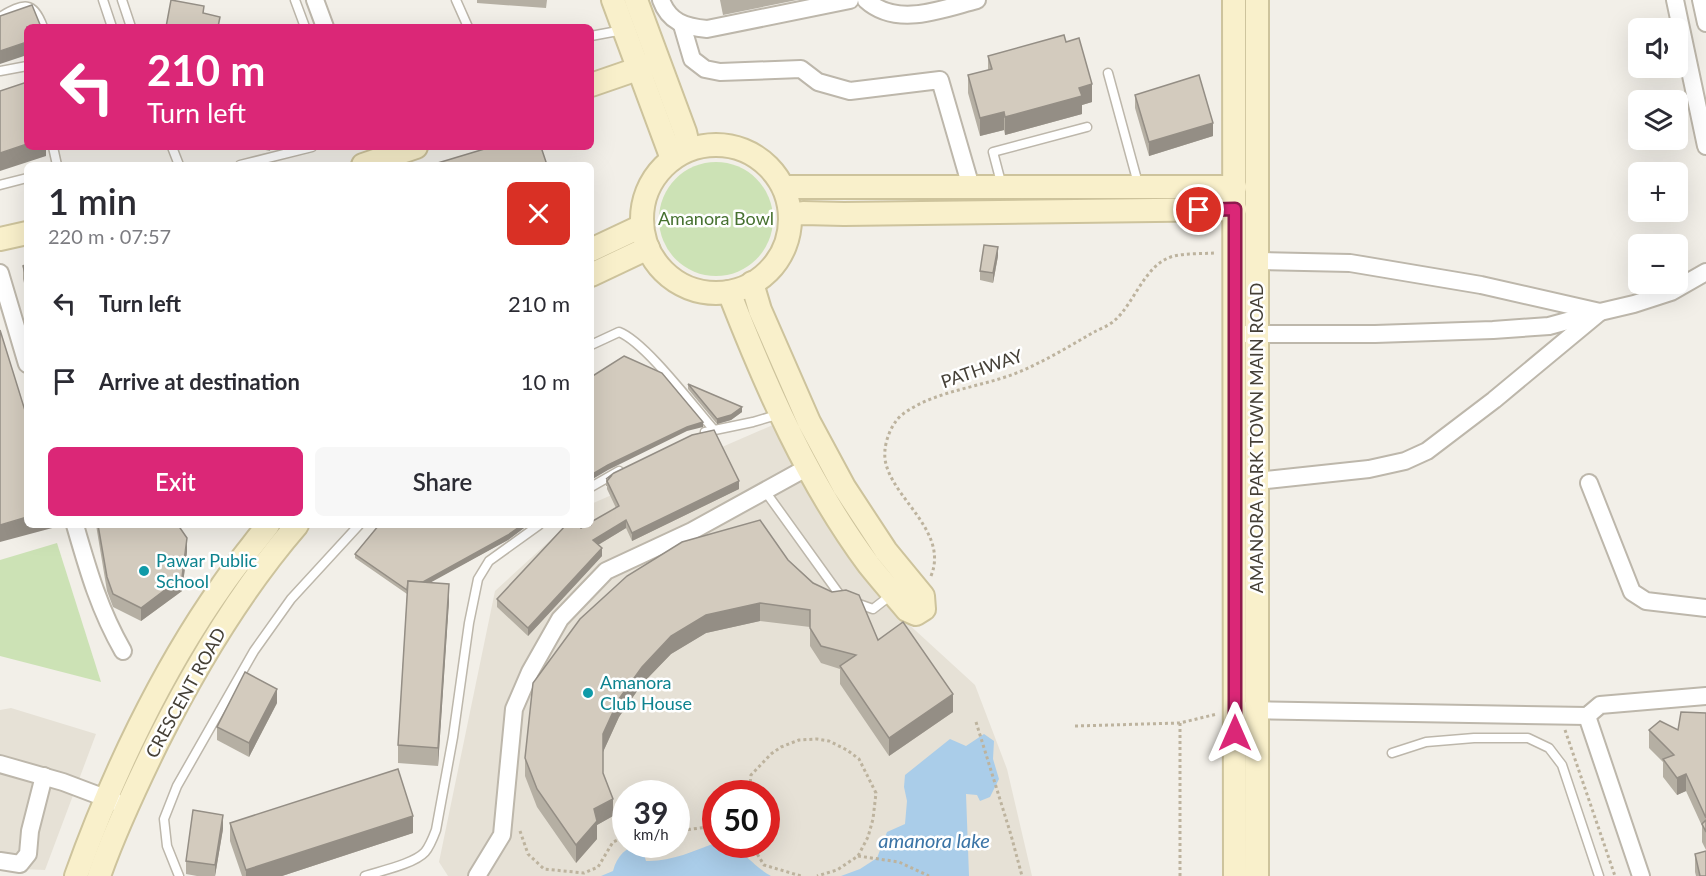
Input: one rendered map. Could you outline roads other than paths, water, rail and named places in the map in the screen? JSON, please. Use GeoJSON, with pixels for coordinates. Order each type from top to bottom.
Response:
{"type":"FeatureCollection","features":[{"type":"Feature","properties":{"kind":"main road"},"geometry":{"type":"LineString","coordinates":[[613,0],[624,30],[649,65]]}},
{"type":"Feature","properties":{"kind":"main road"},"geometry":{"type":"LineString","coordinates":[[636,0],[649,65],[680,154]]}},
{"type":"Feature","properties":{"kind":"main road","name":"AMANORA PARK TOWN MAIN ROAD"},"geometry":{"type":"LineString","coordinates":[[1234,0],[1235,252],[1246,334],[1257,481],[1235,876]]}},
{"type":"Feature","properties":{"kind":"main road","name":"AMANORA PARK TOWN MAIN ROAD"},"geometry":{"type":"LineString","coordinates":[[1257,0],[1257,261],[1246,334],[1246,710],[1257,876]]}},
{"type":"Feature","properties":{"kind":"main road"},"geometry":{"type":"LineString","coordinates":[[594,84],[649,65]]}},
{"type":"Feature","properties":{"kind":"main road"},"geometry":{"type":"LineString","coordinates":[[718,144],[746,150],[770,167],[785,187],[791,214],[789,235],[781,255],[768,273],[752,284],[729,292],[708,292],[686,287],[663,270],[648,248],[642,226],[644,202],[648,189],[655,176],[680,154],[701,145],[718,144]]}},
{"type":"Feature","properties":{"kind":"main road"},"geometry":{"type":"LineString","coordinates":[[370,158],[403,150]]}},
{"type":"Feature","properties":{"kind":"main road"},"geometry":{"type":"LineString","coordinates":[[785,187],[1139,187],[1235,198]]}},
{"type":"Feature","properties":{"kind":"main road"},"geometry":{"type":"LineString","coordinates":[[791,214],[844,214],[1235,198]]}},
{"type":"Feature","properties":{"kind":"main road"},"geometry":{"type":"LineString","coordinates":[[594,249],[642,226]]}},
{"type":"Feature","properties":{"kind":"main road"},"geometry":{"type":"LineString","coordinates":[[0,240],[24,234]]}},
{"type":"Feature","properties":{"kind":"main road"},"geometry":{"type":"LineString","coordinates":[[594,274],[648,248]]}},
{"type":"Feature","properties":{"kind":"main road"},"geometry":{"type":"LineString","coordinates":[[0,254],[24,249]]}},
{"type":"Feature","properties":{"kind":"main road"},"geometry":{"type":"LineString","coordinates":[[729,292],[781,413],[825,498],[869,564],[907,610],[916,614],[924,609],[923,596],[886,551],[844,487],[809,422],[760,310],[752,284]]}},
{"type":"Feature","properties":{"kind":"main road","name":"CRESCENT ROAD"},"geometry":{"type":"LineString","coordinates":[[99,876],[113,837],[116,803],[149,710],[186,641],[221,586],[266,528]]}},
{"type":"Feature","properties":{"kind":"main road","name":"CRESCENT ROAD"},"geometry":{"type":"LineString","coordinates":[[76,876],[93,829],[116,803],[239,599],[295,528]]}},
{"type":"Feature","properties":{"kind":"street"},"geometry":{"type":"LineString","coordinates":[[315,0],[325,24]]}},
{"type":"Feature","properties":{"kind":"street"},"geometry":{"type":"LineString","coordinates":[[661,0],[663,8],[675,22],[688,28],[707,29],[850,0]]}},
{"type":"Feature","properties":{"kind":"street"},"geometry":{"type":"LineString","coordinates":[[866,0],[875,8],[893,14],[916,15],[977,0]]}},
{"type":"Feature","properties":{"kind":"street"},"geometry":{"type":"LineString","coordinates":[[1675,0],[1706,146]]}},
{"type":"Feature","properties":{"kind":"street"},"geometry":{"type":"LineString","coordinates":[[1701,0],[1706,23]]}},
{"type":"Feature","properties":{"kind":"street"},"geometry":{"type":"LineString","coordinates":[[682,25],[692,59],[705,69],[720,72],[801,69],[818,82],[850,91],[940,80],[971,187]]}},
{"type":"Feature","properties":{"kind":"street"},"geometry":{"type":"LineString","coordinates":[[1257,261],[1350,263],[1481,285],[1600,312]]}},
{"type":"Feature","properties":{"kind":"street"},"geometry":{"type":"LineString","coordinates":[[1246,334],[1386,334],[1549,326],[1671,292],[1706,272]]}},
{"type":"Feature","properties":{"kind":"street"},"geometry":{"type":"LineString","coordinates":[[0,273],[24,354]]}},
{"type":"Feature","properties":{"kind":"street"},"geometry":{"type":"LineString","coordinates":[[1257,481],[1369,469],[1405,461],[1427,451],[1494,400],[1600,312]]}},
{"type":"Feature","properties":{"kind":"street"},"geometry":{"type":"LineString","coordinates":[[477,876],[502,835],[514,710],[530,672],[560,619],[606,571],[692,531],[808,467]]}},
{"type":"Feature","properties":{"kind":"street"},"geometry":{"type":"LineString","coordinates":[[1589,483],[1632,592],[1646,601],[1706,608]]}},
{"type":"Feature","properties":{"kind":"street"},"geometry":{"type":"LineString","coordinates":[[76,528],[93,586],[107,622],[123,651]]}},
{"type":"Feature","properties":{"kind":"street"},"geometry":{"type":"LineString","coordinates":[[1246,710],[1560,717],[1587,716],[1600,705],[1706,696]]}},
{"type":"Feature","properties":{"kind":"street"},"geometry":{"type":"LineString","coordinates":[[1587,716],[1641,876]]}},
{"type":"Feature","properties":{"kind":"street"},"geometry":{"type":"LineString","coordinates":[[0,764],[63,782],[116,803]]}},
{"type":"Feature","properties":{"kind":"street"},"geometry":{"type":"LineString","coordinates":[[0,861],[20,864],[28,854],[30,831],[44,776]]}},
{"type":"Feature","properties":{"kind":"lane"},"geometry":{"type":"LineString","coordinates":[[103,0],[111,24]]}},
{"type":"Feature","properties":{"kind":"lane"},"geometry":{"type":"LineString","coordinates":[[122,0],[130,24]]}},
{"type":"Feature","properties":{"kind":"lane"},"geometry":{"type":"LineString","coordinates":[[295,0],[304,24]]}},
{"type":"Feature","properties":{"kind":"lane"},"geometry":{"type":"LineString","coordinates":[[456,0],[467,24]]}},
{"type":"Feature","properties":{"kind":"lane"},"geometry":{"type":"LineString","coordinates":[[0,17],[22,4],[28,4],[33,6],[38,13],[42,24]]}},
{"type":"Feature","properties":{"kind":"lane"},"geometry":{"type":"LineString","coordinates":[[594,35],[624,30]]}},
{"type":"Feature","properties":{"kind":"lane"},"geometry":{"type":"LineString","coordinates":[[0,71],[24,67]]}},
{"type":"Feature","properties":{"kind":"lane"},"geometry":{"type":"LineString","coordinates":[[1108,73],[1139,187]]}},
{"type":"Feature","properties":{"kind":"lane"},"geometry":{"type":"LineString","coordinates":[[1002,187],[993,152],[1087,126]]}},
{"type":"Feature","properties":{"kind":"lane"},"geometry":{"type":"LineString","coordinates":[[252,162],[300,150]]}},
{"type":"Feature","properties":{"kind":"lane"},"geometry":{"type":"LineString","coordinates":[[0,185],[24,179]]}},
{"type":"Feature","properties":{"kind":"lane"},"geometry":{"type":"LineString","coordinates":[[594,344],[618,332],[627,335],[642,348],[714,430]]}},
{"type":"Feature","properties":{"kind":"lane"},"geometry":{"type":"LineString","coordinates":[[698,435],[781,413]]}},
{"type":"Feature","properties":{"kind":"lane"},"geometry":{"type":"LineString","coordinates":[[594,485],[626,468]]}},
{"type":"Feature","properties":{"kind":"lane"},"geometry":{"type":"LineString","coordinates":[[765,491],[842,598],[873,609],[892,593]]}},
{"type":"Feature","properties":{"kind":"lane"},"geometry":{"type":"LineString","coordinates":[[179,876],[167,846],[164,819],[177,786],[254,651],[291,599],[356,528]]}},
{"type":"Feature","properties":{"kind":"lane"},"geometry":{"type":"LineString","coordinates":[[365,876],[416,858],[423,854],[431,843],[436,830],[453,737],[469,623],[478,579],[489,561],[535,528]]}},
{"type":"Feature","properties":{"kind":"lane"},"geometry":{"type":"LineString","coordinates":[[1392,753],[1426,742],[1474,738],[1528,738],[1549,748],[1562,765],[1599,876]]}},
{"type":"Feature","properties":{"kind":"water","name":"amanora lake"},"geometry":{"type":"Polygon","coordinates":[[[984,734],[994,741],[993,759],[999,779],[990,797],[980,801],[977,795],[966,794],[969,876],[841,876],[860,869],[877,858],[887,832],[905,824],[907,801],[904,787],[905,775],[950,739],[966,746],[984,734]]]}},
{"type":"Feature","properties":{"kind":"water"},"geometry":{"type":"Polygon","coordinates":[[[702,848],[702,858],[747,858],[771,876],[601,876],[613,871],[619,858],[645,858],[646,861],[655,861],[690,858],[690,852],[702,848]]]}},
{"type":"Feature","properties":{"kind":"place","name":"Pawar Public School"},"geometry":{"type":"Point","coordinates":[144,571]}},
{"type":"Feature","properties":{"kind":"place","name":"Amanora Club House"},"geometry":{"type":"Point","coordinates":[588,693]}},
{"type":"Feature","properties":{"kind":"park label","name":"Amanora Bowl"},"geometry":{"type":"Point","coordinates":[716,219]}}]}
